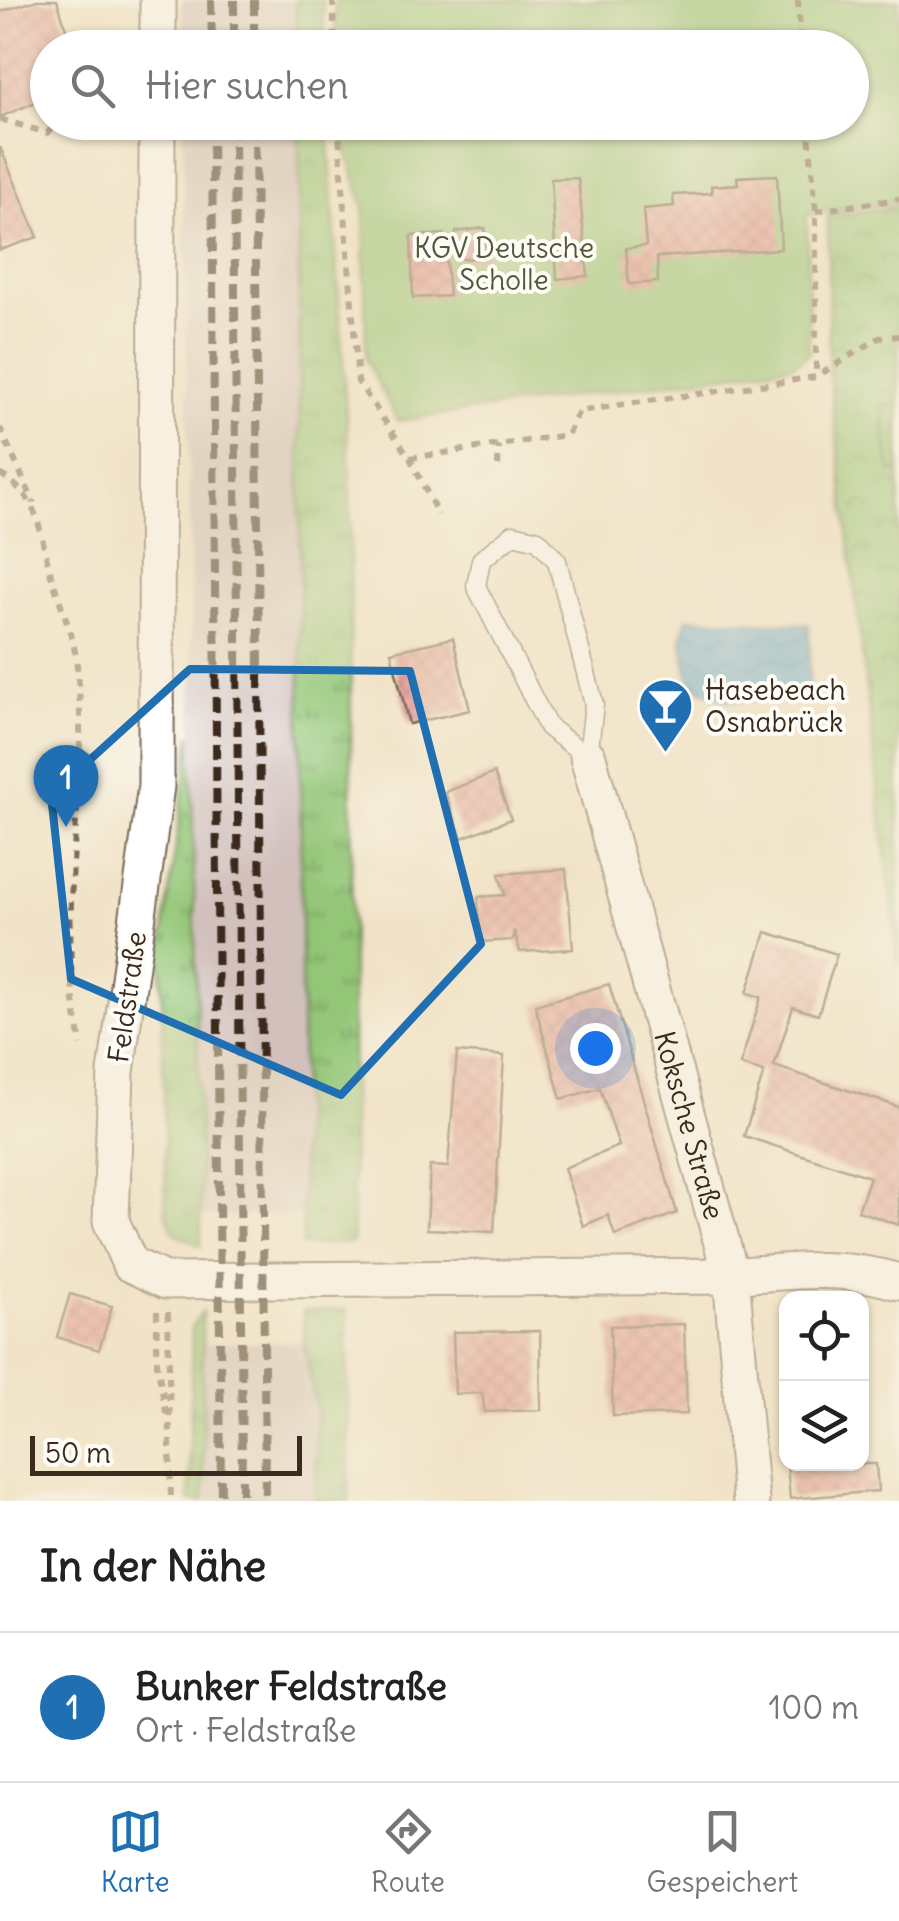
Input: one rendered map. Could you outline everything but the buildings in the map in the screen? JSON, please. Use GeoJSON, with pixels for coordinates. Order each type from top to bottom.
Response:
{"type":"FeatureCollection","features":[{"type":"Feature","properties":{"kind":"street"},"geometry":{"type":"LineString","coordinates":[[158,0],[158,30]]}},
{"type":"Feature","properties":{"kind":"street","name":"Feldstraße"},"geometry":{"type":"LineString","coordinates":[[156,1279],[130,1264],[111,1222],[116,1072],[156,786],[157,140]]}},
{"type":"Feature","properties":{"kind":"street","name":"Koksche Straße"},"geometry":{"type":"LineString","coordinates":[[588,757],[731,1276],[751,1501]]}},
{"type":"Feature","properties":{"kind":"street"},"geometry":{"type":"LineString","coordinates":[[156,1279],[731,1276],[819,1269],[871,1273],[899,1282]]}},
{"type":"Feature","properties":{"kind":"lane","name":"Koksche Straße"},"geometry":{"type":"LineString","coordinates":[[513,534],[538,540],[556,561],[594,704],[588,757],[548,727],[476,586],[481,560],[513,534]]}},
{"type":"Feature","properties":{"kind":"path"},"geometry":{"type":"LineString","coordinates":[[333,0],[334,30]]}},
{"type":"Feature","properties":{"kind":"path"},"geometry":{"type":"LineString","coordinates":[[798,0],[800,30]]}},
{"type":"Feature","properties":{"kind":"path"},"geometry":{"type":"LineString","coordinates":[[0,119],[30,128]]}},
{"type":"Feature","properties":{"kind":"path"},"geometry":{"type":"LineString","coordinates":[[339,140],[358,382],[410,458],[438,514]]}},
{"type":"Feature","properties":{"kind":"path"},"geometry":{"type":"LineString","coordinates":[[810,140],[816,211],[816,377]]}},
{"type":"Feature","properties":{"kind":"path"},"geometry":{"type":"LineString","coordinates":[[816,211],[899,199]]}},
{"type":"Feature","properties":{"kind":"path"},"geometry":{"type":"LineString","coordinates":[[410,458],[568,435],[579,411],[816,377],[879,338],[899,336]]}},
{"type":"Feature","properties":{"kind":"path"},"geometry":{"type":"LineString","coordinates":[[0,428],[37,509],[77,663],[80,786],[72,902]]}},
{"type":"Feature","properties":{"kind":"path"},"geometry":{"type":"LineString","coordinates":[[498,466],[499,446]]}},
{"type":"Feature","properties":{"kind":"path"},"geometry":{"type":"LineString","coordinates":[[0,474],[37,509]]}},
{"type":"Feature","properties":{"kind":"path"},"geometry":{"type":"LineString","coordinates":[[156,1279],[157,1364],[170,1433]]}},
{"type":"Feature","properties":{"kind":"path"},"geometry":{"type":"LineString","coordinates":[[170,1358],[171,1501]]}},
{"type":"Feature","properties":{"kind":"highlighted area"},"geometry":{"type":"Polygon","coordinates":[[[190,669],[410,671],[481,944],[341,1095],[71,979],[51,795],[190,669]]]}},
{"type":"Feature","properties":{"kind":"shaded area"},"geometry":{"type":"Polygon","coordinates":[[[182,0],[296,0],[297,30],[183,30],[182,0]]]}},
{"type":"Feature","properties":{"kind":"shaded area"},"geometry":{"type":"Polygon","coordinates":[[[183,140],[299,140],[302,1215],[201,1216],[183,140]]]}},
{"type":"Feature","properties":{"kind":"shaded area"},"geometry":{"type":"Polygon","coordinates":[[[304,1342],[317,1412],[316,1501],[204,1501],[202,1344],[304,1342]]]}},
{"type":"Feature","properties":{"kind":"green space"},"geometry":{"type":"Polygon","coordinates":[[[296,0],[323,0],[324,30],[297,30],[296,0]]]}},
{"type":"Feature","properties":{"kind":"green space","name":"KGV Deutsche Scholle"},"geometry":{"type":"Polygon","coordinates":[[[335,0],[899,0],[899,201],[807,215],[809,353],[793,365],[398,421],[366,360],[364,207],[343,140],[869,140],[869,30],[336,30],[335,0]]]}},
{"type":"Feature","properties":{"kind":"green space"},"geometry":{"type":"Polygon","coordinates":[[[299,140],[329,140],[350,475],[353,1242],[302,1246],[299,140]]]}},
{"type":"Feature","properties":{"kind":"green space"},"geometry":{"type":"Polygon","coordinates":[[[899,206],[899,966],[829,372],[828,216],[899,206]]]}},
{"type":"Feature","properties":{"kind":"green space"},"geometry":{"type":"Polygon","coordinates":[[[899,404],[899,471],[891,472],[882,406],[899,404]]]}},
{"type":"Feature","properties":{"kind":"green space"},"geometry":{"type":"Polygon","coordinates":[[[191,734],[201,1246],[174,1232],[166,1214],[161,954],[191,734]]]}},
{"type":"Feature","properties":{"kind":"green space"},"geometry":{"type":"Polygon","coordinates":[[[347,1310],[349,1501],[316,1501],[317,1412],[304,1342],[303,1311],[347,1310]]]}},
{"type":"Feature","properties":{"kind":"green space"},"geometry":{"type":"Polygon","coordinates":[[[202,1312],[204,1501],[189,1501],[192,1326],[202,1312]]]}},
{"type":"Feature","properties":{"kind":"water"},"geometry":{"type":"Polygon","coordinates":[[[687,618],[809,625],[810,700],[725,700],[691,685],[681,639],[687,618]]]}},
{"type":"Feature","properties":{"kind":"railway"},"geometry":{"type":"LineString","coordinates":[[211,0],[212,30]]}},
{"type":"Feature","properties":{"kind":"railway"},"geometry":{"type":"LineString","coordinates":[[234,0],[234,30]]}},
{"type":"Feature","properties":{"kind":"railway"},"geometry":{"type":"LineString","coordinates":[[254,0],[254,30]]}},
{"type":"Feature","properties":{"kind":"railway"},"geometry":{"type":"LineString","coordinates":[[212,140],[221,1501]]}},
{"type":"Feature","properties":{"kind":"railway"},"geometry":{"type":"LineString","coordinates":[[234,140],[242,1501]]}},
{"type":"Feature","properties":{"kind":"railway"},"geometry":{"type":"LineString","coordinates":[[255,140],[265,1501]]}},
{"type":"Feature","properties":{"kind":"place","name":"Hasebeach Osnabrück"},"geometry":{"type":"Point","coordinates":[666,755]}},
{"type":"Feature","properties":{"kind":"place","name":"Bunker Feldstraße"},"geometry":{"type":"Point","coordinates":[66,827]}}]}
